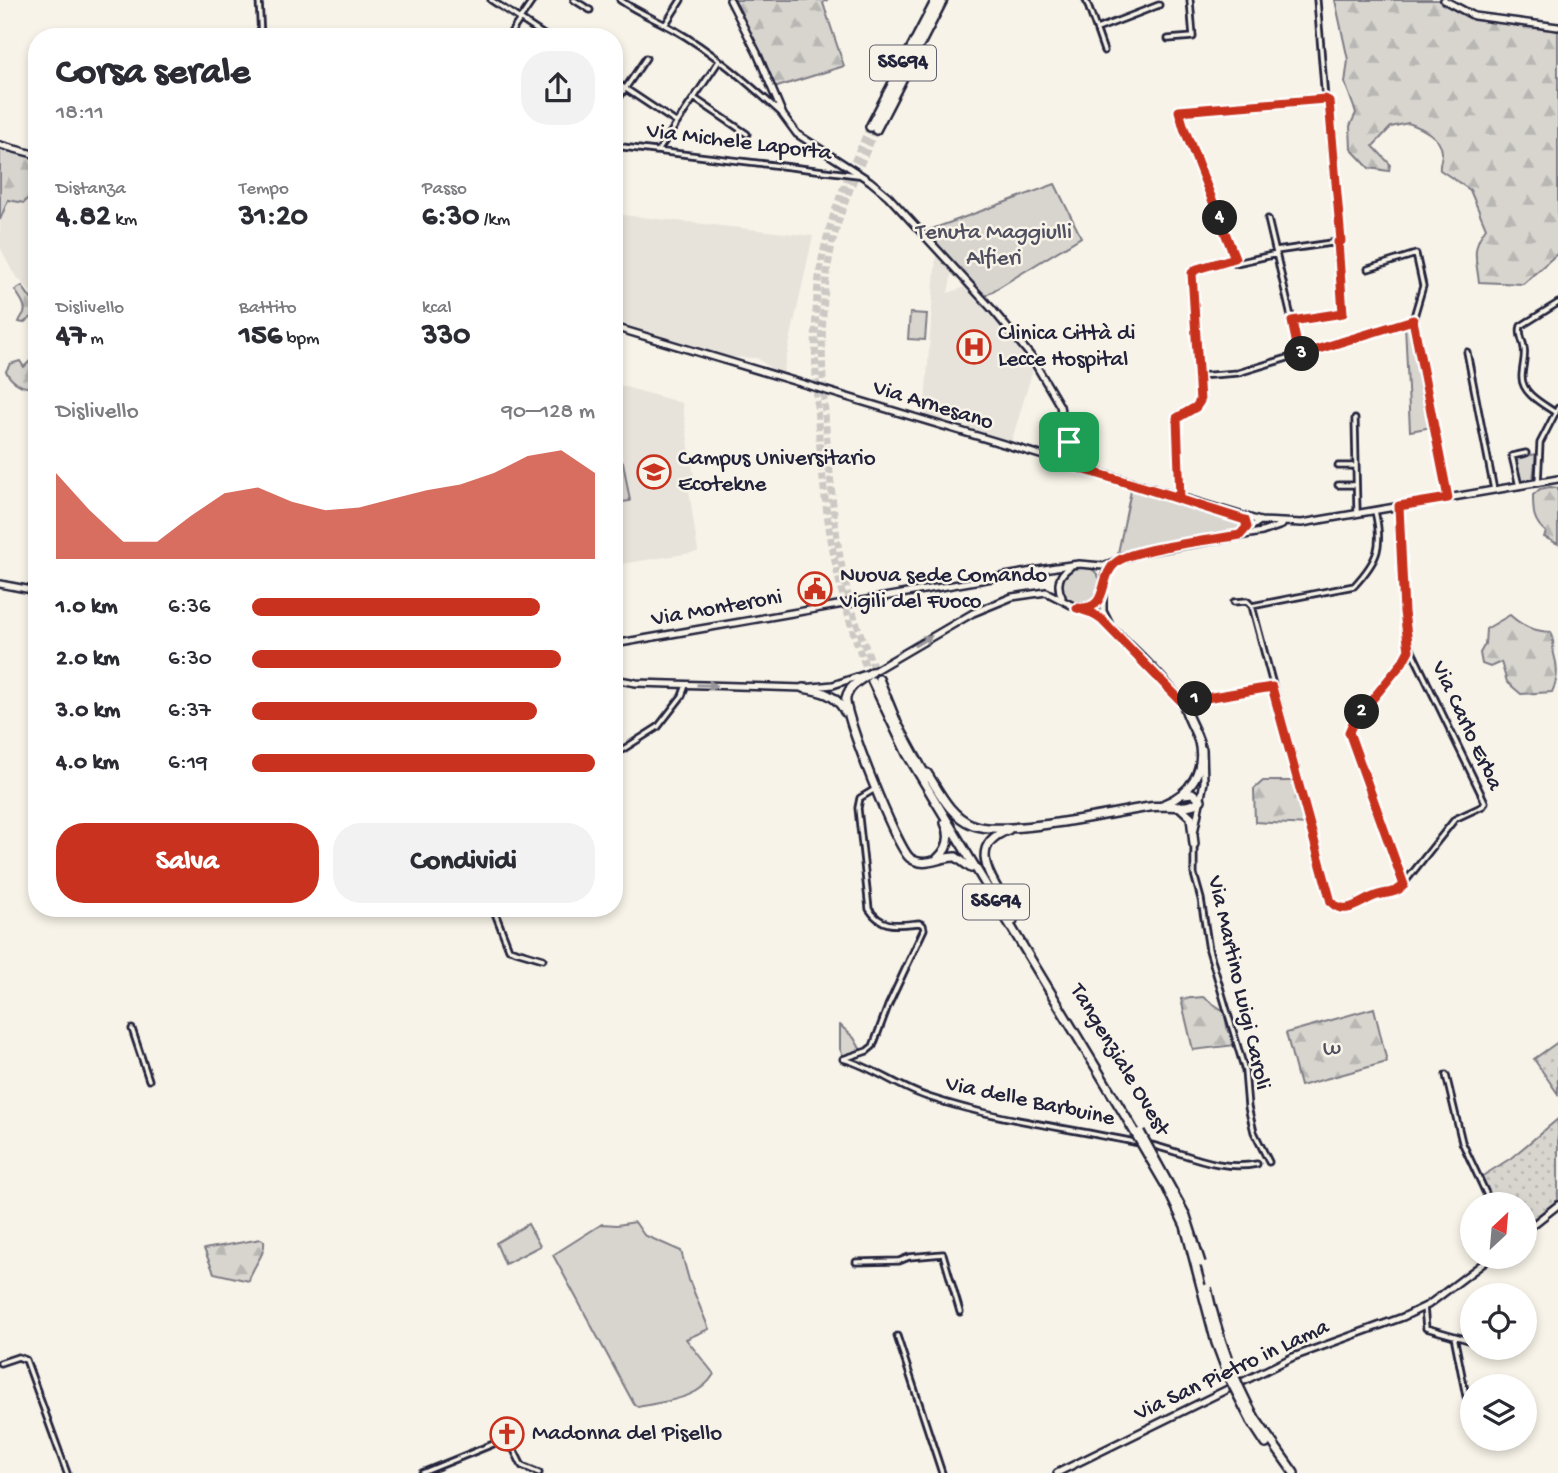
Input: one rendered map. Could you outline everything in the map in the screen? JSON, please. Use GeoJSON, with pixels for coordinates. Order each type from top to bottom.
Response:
{"type":"FeatureCollection","features":[{"type":"Feature","properties":{"kind":"highway","name":"SS694"},"geometry":{"type":"LineString","coordinates":[[936,0],[873,128],[943,0]]}},
{"type":"Feature","properties":{"kind":"highway"},"geometry":{"type":"LineString","coordinates":[[849,719],[846,704],[849,689],[872,672]]}},
{"type":"Feature","properties":{"kind":"highway","name":"Tangenziale Ovest"},"geometry":{"type":"LineString","coordinates":[[1009,920],[912,753],[876,680],[896,732],[924,783],[1186,1216],[1199,1253],[1226,1357],[1253,1420],[1288,1473]]}},
{"type":"Feature","properties":{"kind":"highway"},"geometry":{"type":"LineString","coordinates":[[803,688],[831,695],[838,701],[849,719],[903,851],[911,859],[924,863],[956,857],[968,864],[1001,915],[1009,920],[1011,914],[989,875],[985,858],[993,839],[1005,831],[1021,827],[1156,806],[1190,807],[1201,800],[1192,793],[1184,794],[1156,806]]}},
{"type":"Feature","properties":{"kind":"highway"},"geometry":{"type":"LineString","coordinates":[[1183,703],[1198,740],[1200,756],[1194,780],[1184,794]]}},
{"type":"Feature","properties":{"kind":"highway"},"geometry":{"type":"LineString","coordinates":[[912,753],[950,809],[960,817],[985,828],[1021,827]]}},
{"type":"Feature","properties":{"kind":"highway"},"geometry":{"type":"LineString","coordinates":[[924,783],[948,830],[947,847],[936,860]]}},
{"type":"Feature","properties":{"kind":"highway"},"geometry":{"type":"LineString","coordinates":[[1175,805],[1191,817],[1194,844]]}},
{"type":"Feature","properties":{"kind":"highway","name":"Tangenziale Ovest"},"geometry":{"type":"LineString","coordinates":[[1253,1420],[1294,1473]]}},
{"type":"Feature","properties":{"kind":"main road"},"geometry":{"type":"LineString","coordinates":[[730,0],[757,53],[783,116],[797,134],[860,175],[901,209],[1030,355],[1060,406],[1072,466]]}},
{"type":"Feature","properties":{"kind":"main road"},"geometry":{"type":"LineString","coordinates":[[1444,0],[1474,16],[1558,27]]}},
{"type":"Feature","properties":{"kind":"main road"},"geometry":{"type":"LineString","coordinates":[[0,145],[28,153]]}},
{"type":"Feature","properties":{"kind":"main road","name":"Via Arnesano"},"geometry":{"type":"LineString","coordinates":[[623,330],[1243,517]]}},
{"type":"Feature","properties":{"kind":"main road"},"geometry":{"type":"LineString","coordinates":[[1052,460],[1065,454],[1069,442]]}},
{"type":"Feature","properties":{"kind":"main road"},"geometry":{"type":"LineString","coordinates":[[1069,442],[1083,462],[1096,473]]}},
{"type":"Feature","properties":{"kind":"main road","name":"Via Monteroni"},"geometry":{"type":"LineString","coordinates":[[623,642],[1075,565],[1103,566],[1139,553],[1256,533],[1285,524],[1558,480]]}},
{"type":"Feature","properties":{"kind":"main road"},"geometry":{"type":"LineString","coordinates":[[1242,534],[1247,527],[1243,517]]}},
{"type":"Feature","properties":{"kind":"main road","name":"Via Monteroni"},"geometry":{"type":"LineString","coordinates":[[1243,517],[1285,524]]}},
{"type":"Feature","properties":{"kind":"main road"},"geometry":{"type":"LineString","coordinates":[[1256,533],[1260,521]]}},
{"type":"Feature","properties":{"kind":"main road","name":"Via Monteroni"},"geometry":{"type":"LineString","coordinates":[[1242,534],[1260,521]]}},
{"type":"Feature","properties":{"kind":"main road"},"geometry":{"type":"LineString","coordinates":[[623,681],[803,688],[834,685],[872,672],[973,613],[1002,601],[1030,593],[1046,592],[1077,608],[1093,606],[1103,593],[1108,570],[1121,559]]}},
{"type":"Feature","properties":{"kind":"main road"},"geometry":{"type":"LineString","coordinates":[[1066,603],[1060,594],[1059,584],[1066,570],[1075,565]]}},
{"type":"Feature","properties":{"kind":"main road"},"geometry":{"type":"LineString","coordinates":[[1090,566],[1099,572],[1104,585]]}},
{"type":"Feature","properties":{"kind":"main road"},"geometry":{"type":"LineString","coordinates":[[0,583],[28,589]]}},
{"type":"Feature","properties":{"kind":"main road","name":"Via Martino Luigi Caroli"},"geometry":{"type":"LineString","coordinates":[[1103,593],[1105,616],[1114,631]]}},
{"type":"Feature","properties":{"kind":"main road","name":"Via Martino Luigi Caroli"},"geometry":{"type":"LineString","coordinates":[[1077,608],[1098,616],[1114,631],[1183,703],[1194,720],[1204,754],[1205,776],[1194,844]]}},
{"type":"Feature","properties":{"kind":"main road"},"geometry":{"type":"LineString","coordinates":[[1537,1222],[1558,1205]]}},
{"type":"Feature","properties":{"kind":"main road","name":"Via San Pietro in Lama"},"geometry":{"type":"LineString","coordinates":[[1057,1473],[1293,1357],[1424,1307],[1475,1269]]}},
{"type":"Feature","properties":{"kind":"street"},"geometry":{"type":"LineString","coordinates":[[259,0],[261,28]]}},
{"type":"Feature","properties":{"kind":"street"},"geometry":{"type":"LineString","coordinates":[[491,0],[534,28]]}},
{"type":"Feature","properties":{"kind":"street"},"geometry":{"type":"LineString","coordinates":[[514,28],[533,0]]}},
{"type":"Feature","properties":{"kind":"street"},"geometry":{"type":"LineString","coordinates":[[574,0],[590,10]]}},
{"type":"Feature","properties":{"kind":"street"},"geometry":{"type":"LineString","coordinates":[[620,0],[665,25],[719,61],[749,84],[783,116]]}},
{"type":"Feature","properties":{"kind":"street"},"geometry":{"type":"LineString","coordinates":[[665,25],[681,0]]}},
{"type":"Feature","properties":{"kind":"street"},"geometry":{"type":"LineString","coordinates":[[1086,0],[1104,51]]}},
{"type":"Feature","properties":{"kind":"street"},"geometry":{"type":"LineString","coordinates":[[1168,40],[1193,37],[1190,0]]}},
{"type":"Feature","properties":{"kind":"street"},"geometry":{"type":"LineString","coordinates":[[1292,321],[1343,313],[1338,242],[1341,241],[1317,0]]}},
{"type":"Feature","properties":{"kind":"street"},"geometry":{"type":"LineString","coordinates":[[1097,29],[1159,5]]}},
{"type":"Feature","properties":{"kind":"street"},"geometry":{"type":"LineString","coordinates":[[623,92],[646,58]]}},
{"type":"Feature","properties":{"kind":"street"},"geometry":{"type":"LineString","coordinates":[[658,151],[719,61]]}},
{"type":"Feature","properties":{"kind":"street"},"geometry":{"type":"LineString","coordinates":[[625,89],[677,123]]}},
{"type":"Feature","properties":{"kind":"street"},"geometry":{"type":"LineString","coordinates":[[694,98],[747,134]]}},
{"type":"Feature","properties":{"kind":"street"},"geometry":{"type":"LineString","coordinates":[[1325,99],[1179,111],[1236,263],[1338,242]]}},
{"type":"Feature","properties":{"kind":"street","name":"Via Michele Laporta"},"geometry":{"type":"LineString","coordinates":[[623,147],[860,175]]}},
{"type":"Feature","properties":{"kind":"street"},"geometry":{"type":"LineString","coordinates":[[1268,219],[1299,355]]}},
{"type":"Feature","properties":{"kind":"street"},"geometry":{"type":"LineString","coordinates":[[1368,269],[1416,254],[1423,286],[1413,320],[1448,498]]}},
{"type":"Feature","properties":{"kind":"street"},"geometry":{"type":"LineString","coordinates":[[1180,498],[1177,418],[1199,403],[1192,273],[1197,269],[1235,258]]}},
{"type":"Feature","properties":{"kind":"street"},"geometry":{"type":"LineString","coordinates":[[1538,483],[1540,443],[1557,411],[1526,391],[1523,384],[1525,350],[1519,333],[1521,326],[1558,303]]}},
{"type":"Feature","properties":{"kind":"street"},"geometry":{"type":"LineString","coordinates":[[1198,376],[1238,373],[1413,320]]}},
{"type":"Feature","properties":{"kind":"street"},"geometry":{"type":"LineString","coordinates":[[1467,352],[1494,491]]}},
{"type":"Feature","properties":{"kind":"street"},"geometry":{"type":"LineString","coordinates":[[1355,418],[1357,514]]}},
{"type":"Feature","properties":{"kind":"street"},"geometry":{"type":"LineString","coordinates":[[1519,486],[1513,456],[1526,453]]}},
{"type":"Feature","properties":{"kind":"street"},"geometry":{"type":"LineString","coordinates":[[1338,466],[1356,466]]}},
{"type":"Feature","properties":{"kind":"street"},"geometry":{"type":"LineString","coordinates":[[1338,485],[1356,485]]}},
{"type":"Feature","properties":{"kind":"street","name":"Via Carlo Erba"},"geometry":{"type":"LineString","coordinates":[[1399,506],[1404,612],[1410,648],[1485,802],[1483,806],[1455,819],[1404,885]]}},
{"type":"Feature","properties":{"kind":"street"},"geometry":{"type":"LineString","coordinates":[[1252,606],[1354,586],[1379,550],[1381,538],[1375,511]]}},
{"type":"Feature","properties":{"kind":"street"},"geometry":{"type":"LineString","coordinates":[[1234,603],[1247,601],[1252,606],[1331,902],[1337,907],[1355,907],[1375,896],[1393,893],[1404,885],[1349,732],[1353,723],[1402,663],[1410,648]]}},
{"type":"Feature","properties":{"kind":"street"},"geometry":{"type":"LineString","coordinates":[[623,749],[658,727],[682,696],[686,685]]}},
{"type":"Feature","properties":{"kind":"street"},"geometry":{"type":"LineString","coordinates":[[1183,703],[1272,687]]}},
{"type":"Feature","properties":{"kind":"street","name":"Via delle Barbuine"},"geometry":{"type":"LineString","coordinates":[[877,789],[863,795],[858,808],[869,909],[886,925],[921,923],[924,929],[888,1006],[873,1046],[867,1051],[843,1059],[920,1095],[978,1112],[1155,1146],[1223,1166],[1257,1164]]}},
{"type":"Feature","properties":{"kind":"street","name":"Via Martino Luigi Caroli"},"geometry":{"type":"LineString","coordinates":[[1194,844],[1195,874],[1209,950],[1245,1071],[1248,1107],[1254,1132],[1269,1161]]}},
{"type":"Feature","properties":{"kind":"street"},"geometry":{"type":"LineString","coordinates":[[497,917],[509,949],[543,960]]}},
{"type":"Feature","properties":{"kind":"street"},"geometry":{"type":"LineString","coordinates":[[132,1029],[149,1080]]}},
{"type":"Feature","properties":{"kind":"street"},"geometry":{"type":"LineString","coordinates":[[1446,1075],[1462,1142],[1486,1192]]}},
{"type":"Feature","properties":{"kind":"street"},"geometry":{"type":"LineString","coordinates":[[856,1262],[899,1261],[909,1257],[943,1254],[960,1312]]}},
{"type":"Feature","properties":{"kind":"street"},"geometry":{"type":"LineString","coordinates":[[1424,1307],[1426,1328],[1460,1338]]}},
{"type":"Feature","properties":{"kind":"street"},"geometry":{"type":"LineString","coordinates":[[897,1336],[942,1473]]}},
{"type":"Feature","properties":{"kind":"street"},"geometry":{"type":"LineString","coordinates":[[1454,1336],[1462,1374]]}},
{"type":"Feature","properties":{"kind":"street"},"geometry":{"type":"LineString","coordinates":[[0,1363],[18,1357],[27,1363],[68,1473]]}},
{"type":"Feature","properties":{"kind":"street"},"geometry":{"type":"LineString","coordinates":[[422,1473],[505,1440],[513,1447],[522,1466],[539,1473]]}},
{"type":"Feature","properties":{"kind":"shaded area"},"geometry":{"type":"Polygon","coordinates":[[[0,147],[28,155],[28,290],[12,271],[0,247],[0,147]]]}},
{"type":"Feature","properties":{"kind":"shaded area"},"geometry":{"type":"Polygon","coordinates":[[[623,215],[813,236],[783,373],[757,358],[719,357],[623,326],[623,215]]]}},
{"type":"Feature","properties":{"kind":"shaded area","name":"Clinica Città di Lecce Hospital"},"geometry":{"type":"Polygon","coordinates":[[[936,254],[952,272],[948,293],[965,287],[969,289],[1034,366],[1011,443],[971,429],[965,424],[964,415],[958,413],[948,421],[924,417],[936,254]]]}},
{"type":"Feature","properties":{"kind":"shaded area","name":"Campus Universitario Ecotekne"},"geometry":{"type":"Polygon","coordinates":[[[623,386],[682,403],[696,489],[689,490],[698,552],[623,564],[623,386]]]}},
{"type":"Feature","properties":{"kind":"green space"},"geometry":{"type":"Polygon","coordinates":[[[732,0],[827,0],[823,3],[844,66],[774,88],[732,0]]]}},
{"type":"Feature","properties":{"kind":"green space"},"geometry":{"type":"Polygon","coordinates":[[[1335,0],[1440,0],[1473,18],[1558,28],[1558,253],[1523,284],[1479,282],[1476,247],[1486,228],[1470,190],[1440,170],[1441,147],[1429,134],[1408,123],[1391,127],[1373,146],[1390,164],[1389,171],[1369,168],[1351,149],[1350,126],[1356,113],[1345,83],[1348,60],[1335,0]]]}},
{"type":"Feature","properties":{"kind":"green space"},"geometry":{"type":"Polygon","coordinates":[[[0,147],[28,155],[28,199],[24,203],[8,200],[0,220],[0,147]]]}},
{"type":"Feature","properties":{"kind":"green space","name":"Tenuta Maggiulli Alfieri"},"geometry":{"type":"Polygon","coordinates":[[[1055,184],[1081,237],[983,297],[924,232],[1055,184]]]}},
{"type":"Feature","properties":{"kind":"green space"},"geometry":{"type":"Polygon","coordinates":[[[22,286],[28,295],[28,320],[23,323],[19,322],[24,307],[15,290],[22,286]]]}},
{"type":"Feature","properties":{"kind":"green space"},"geometry":{"type":"Polygon","coordinates":[[[910,313],[927,314],[925,340],[908,339],[910,313]]]}},
{"type":"Feature","properties":{"kind":"green space"},"geometry":{"type":"Polygon","coordinates":[[[1411,323],[1432,427],[1410,431],[1405,324],[1411,323]]]}},
{"type":"Feature","properties":{"kind":"green space"},"geometry":{"type":"Polygon","coordinates":[[[20,361],[24,367],[28,363],[28,387],[16,383],[10,377],[6,371],[10,364],[20,361]]]}},
{"type":"Feature","properties":{"kind":"green space"},"geometry":{"type":"Polygon","coordinates":[[[1536,454],[1533,480],[1521,482],[1516,458],[1536,454]]]}},
{"type":"Feature","properties":{"kind":"green space"},"geometry":{"type":"Polygon","coordinates":[[[623,462],[630,501],[623,502],[623,462]]]}},
{"type":"Feature","properties":{"kind":"green space"},"geometry":{"type":"Polygon","coordinates":[[[1132,486],[1242,519],[1245,527],[1239,532],[1118,553],[1132,486]]]}},
{"type":"Feature","properties":{"kind":"green space"},"geometry":{"type":"Polygon","coordinates":[[[1558,488],[1558,544],[1544,537],[1546,532],[1538,524],[1534,511],[1533,495],[1540,489],[1558,488]]]}},
{"type":"Feature","properties":{"kind":"green space"},"geometry":{"type":"Polygon","coordinates":[[[1081,566],[1095,572],[1101,586],[1095,600],[1081,606],[1067,600],[1061,586],[1067,572],[1081,566]]]}},
{"type":"Feature","properties":{"kind":"green space"},"geometry":{"type":"Polygon","coordinates":[[[1510,615],[1529,628],[1551,632],[1557,669],[1552,692],[1521,694],[1507,682],[1501,662],[1490,667],[1482,664],[1480,653],[1485,644],[1486,629],[1510,615]]]}},
{"type":"Feature","properties":{"kind":"green space"},"geometry":{"type":"Polygon","coordinates":[[[1263,781],[1296,781],[1308,825],[1255,822],[1254,789],[1263,781]]]}},
{"type":"Feature","properties":{"kind":"green space"},"geometry":{"type":"Polygon","coordinates":[[[1203,997],[1224,1011],[1228,1032],[1231,1032],[1236,1045],[1193,1050],[1181,999],[1203,997]]]}},
{"type":"Feature","properties":{"kind":"green space","name":"w"},"geometry":{"type":"Polygon","coordinates":[[[1374,1008],[1387,1062],[1300,1086],[1286,1033],[1374,1008]]]}},
{"type":"Feature","properties":{"kind":"green space"},"geometry":{"type":"Polygon","coordinates":[[[840,1025],[854,1038],[862,1052],[843,1056],[840,1049],[840,1025]]]}},
{"type":"Feature","properties":{"kind":"green space"},"geometry":{"type":"Polygon","coordinates":[[[1558,1042],[1558,1094],[1534,1059],[1558,1042]]]}},
{"type":"Feature","properties":{"kind":"green space"},"geometry":{"type":"Polygon","coordinates":[[[1558,1119],[1558,1200],[1537,1216],[1537,1192],[1488,1192],[1481,1177],[1511,1158],[1558,1119]]]}},
{"type":"Feature","properties":{"kind":"green space"},"geometry":{"type":"Polygon","coordinates":[[[635,1222],[644,1235],[681,1251],[689,1280],[709,1329],[686,1339],[714,1374],[708,1383],[690,1394],[638,1407],[553,1255],[602,1224],[635,1222]]]}},
{"type":"Feature","properties":{"kind":"green space"},"geometry":{"type":"Polygon","coordinates":[[[528,1224],[540,1246],[505,1264],[496,1243],[528,1224]]]}},
{"type":"Feature","properties":{"kind":"green space"},"geometry":{"type":"Polygon","coordinates":[[[261,1239],[264,1241],[263,1251],[249,1281],[214,1273],[204,1249],[261,1239]]]}},
{"type":"Feature","properties":{"kind":"tunnel"},"geometry":{"type":"LineString","coordinates":[[870,127],[840,197],[826,241],[818,282],[815,344],[819,441],[832,546],[848,614],[872,681]]}},
{"type":"Feature","properties":{"kind":"tunnel"},"geometry":{"type":"LineString","coordinates":[[876,130],[850,189],[835,234],[824,298],[822,345],[827,441],[840,556],[854,616],[879,679]]}},
{"type":"Feature","properties":{"kind":"place","name":"Clinica Città di Lecce Hospital"},"geometry":{"type":"Point","coordinates":[974,347]}},
{"type":"Feature","properties":{"kind":"place","name":"Campus Universitario Ecotekne"},"geometry":{"type":"Point","coordinates":[654,472]}},
{"type":"Feature","properties":{"kind":"place","name":"Nuova sede Comando Vigili del Fuoco"},"geometry":{"type":"Point","coordinates":[815,589]}},
{"type":"Feature","properties":{"kind":"place","name":"Madonna del Pisello"},"geometry":{"type":"Point","coordinates":[507,1434]}},
{"type":"Feature","properties":{"kind":"route"},"geometry":{"type":"LineString","coordinates":[[1069,442],[1075,458],[1072,466],[1164,494],[1180,498],[1177,418],[1196,407],[1200,401],[1192,273],[1194,270],[1235,258],[1179,111],[1325,99],[1329,101],[1341,241],[1338,242],[1343,313],[1292,321],[1299,355],[1413,320],[1448,498],[1399,506],[1404,612],[1410,648],[1402,663],[1351,725],[1349,732],[1404,885],[1398,891],[1375,896],[1355,907],[1337,907],[1331,902],[1272,687],[1182,702],[1098,616],[1077,608],[1087,608],[1097,603],[1103,593],[1108,570],[1121,559],[1139,553],[1240,535],[1247,527],[1243,517],[1096,473],[1076,454],[1069,442]]}}]}
